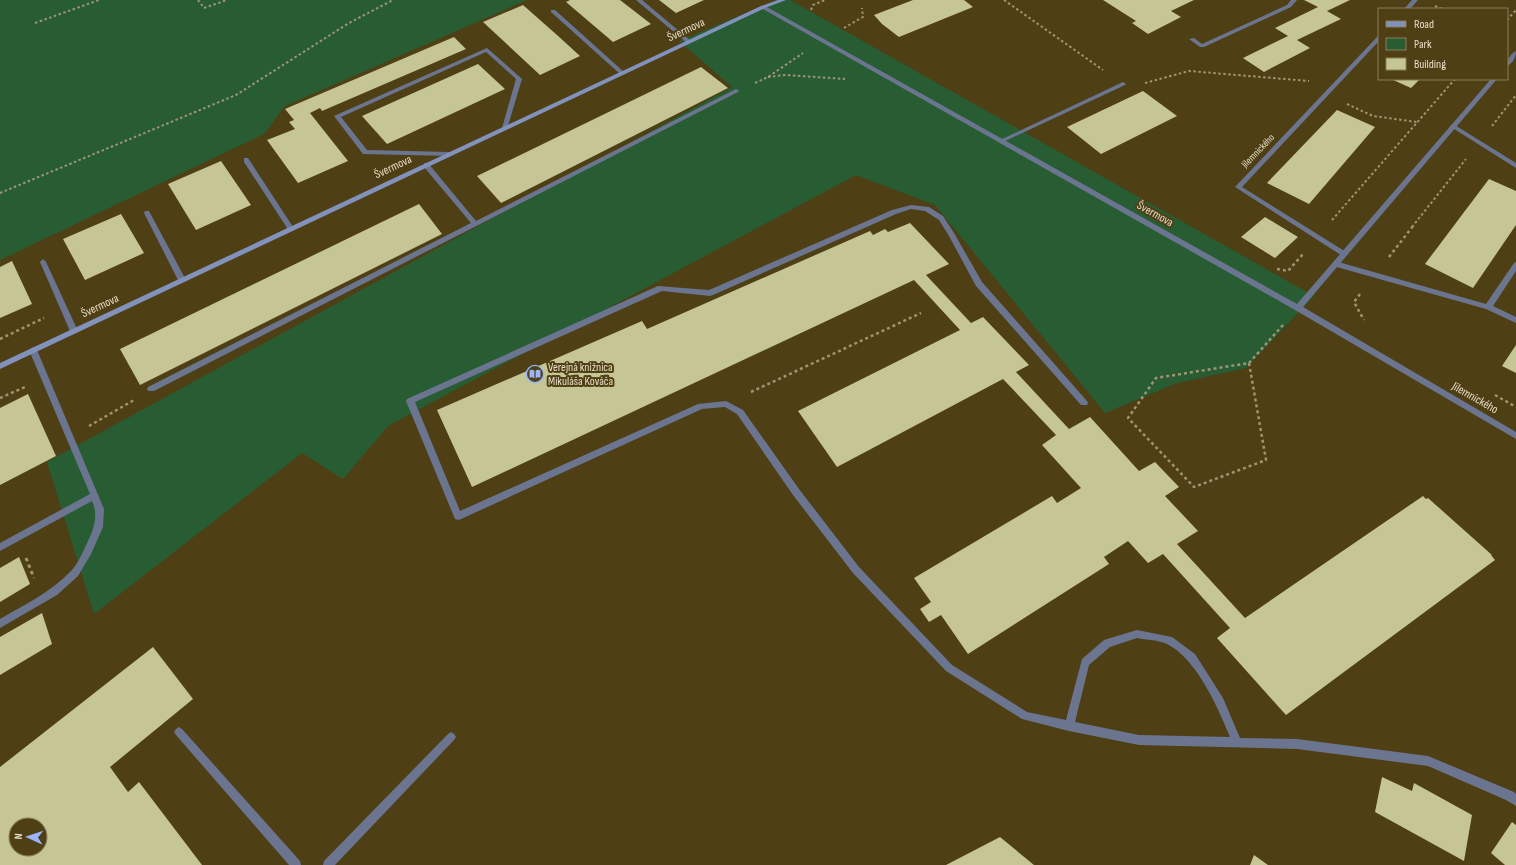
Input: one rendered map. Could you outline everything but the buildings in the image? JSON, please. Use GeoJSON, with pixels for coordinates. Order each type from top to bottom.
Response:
{"type":"FeatureCollection","features":[{"type":"Feature","properties":{"kind":"street"},"geometry":{"type":"LineString","coordinates":[[639,0],[689,42]]}},
{"type":"Feature","properties":{"kind":"street","name":"Švermova"},"geometry":{"type":"LineString","coordinates":[[0,366],[775,1],[783,0]]}},
{"type":"Feature","properties":{"kind":"street"},"geometry":{"type":"LineString","coordinates":[[1192,40],[1202,46],[1289,6],[1294,0]]}},
{"type":"Feature","properties":{"kind":"street"},"geometry":{"type":"LineString","coordinates":[[1408,8],[1415,0]]}},
{"type":"Feature","properties":{"kind":"street","name":"Švermova"},"geometry":{"type":"LineString","coordinates":[[763,7],[1298,308]]}},
{"type":"Feature","properties":{"kind":"street"},"geometry":{"type":"LineString","coordinates":[[553,11],[622,73]]}},
{"type":"Feature","properties":{"kind":"street","name":"Jilemnického"},"geometry":{"type":"LineString","coordinates":[[1344,254],[1238,187],[1378,39]]}},
{"type":"Feature","properties":{"kind":"street"},"geometry":{"type":"LineString","coordinates":[[449,154],[366,152],[337,116],[487,50],[519,79],[505,128]]}},
{"type":"Feature","properties":{"kind":"street"},"geometry":{"type":"LineString","coordinates":[[1508,63],[1516,53]]}},
{"type":"Feature","properties":{"kind":"street"},"geometry":{"type":"LineString","coordinates":[[1298,308],[1493,80]]}},
{"type":"Feature","properties":{"kind":"street"},"geometry":{"type":"LineString","coordinates":[[1001,141],[1123,84]]}},
{"type":"Feature","properties":{"kind":"street"},"geometry":{"type":"LineString","coordinates":[[151,389],[736,91]]}},
{"type":"Feature","properties":{"kind":"street"},"geometry":{"type":"LineString","coordinates":[[1453,126],[1516,166]]}},
{"type":"Feature","properties":{"kind":"street"},"geometry":{"type":"LineString","coordinates":[[246,160],[291,229]]}},
{"type":"Feature","properties":{"kind":"street"},"geometry":{"type":"LineString","coordinates":[[426,165],[475,224]]}},
{"type":"Feature","properties":{"kind":"street"},"geometry":{"type":"LineString","coordinates":[[1084,403],[979,284],[941,218],[927,209],[911,207],[894,212],[710,293],[661,288],[410,400],[458,516],[700,406],[726,404],[740,412],[796,492],[856,570],[949,668],[1025,716],[1138,740],[1297,744],[1428,761],[1510,796],[1516,801]]}},
{"type":"Feature","properties":{"kind":"street"},"geometry":{"type":"LineString","coordinates":[[147,213],[182,280]]}},
{"type":"Feature","properties":{"kind":"street"},"geometry":{"type":"LineString","coordinates":[[43,262],[74,331]]}},
{"type":"Feature","properties":{"kind":"street"},"geometry":{"type":"LineString","coordinates":[[1335,264],[1488,307],[1516,320]]}},
{"type":"Feature","properties":{"kind":"street"},"geometry":{"type":"LineString","coordinates":[[1488,307],[1516,265]]}},
{"type":"Feature","properties":{"kind":"street","name":"Jilemnického"},"geometry":{"type":"LineString","coordinates":[[1298,308],[1516,436]]}},
{"type":"Feature","properties":{"kind":"street"},"geometry":{"type":"LineString","coordinates":[[0,624],[54,592],[75,573],[88,551],[99,527],[100,509],[33,350]]}},
{"type":"Feature","properties":{"kind":"street"},"geometry":{"type":"LineString","coordinates":[[0,547],[94,496]]}},
{"type":"Feature","properties":{"kind":"street"},"geometry":{"type":"LineString","coordinates":[[1069,726],[1085,662],[1107,643],[1137,634],[1169,640],[1192,657],[1220,701],[1237,742]]}},
{"type":"Feature","properties":{"kind":"street"},"geometry":{"type":"LineString","coordinates":[[179,732],[296,865]]}},
{"type":"Feature","properties":{"kind":"street"},"geometry":{"type":"LineString","coordinates":[[328,865],[451,737]]}},
{"type":"Feature","properties":{"kind":"path"},"geometry":{"type":"LineString","coordinates":[[35,23],[99,0]]}},
{"type":"Feature","properties":{"kind":"path"},"geometry":{"type":"LineString","coordinates":[[198,0],[204,8],[226,0]]}},
{"type":"Feature","properties":{"kind":"path"},"geometry":{"type":"LineString","coordinates":[[0,193],[236,95],[349,23],[393,0]]}},
{"type":"Feature","properties":{"kind":"path"},"geometry":{"type":"LineString","coordinates":[[810,12],[813,5],[825,0]]}},
{"type":"Feature","properties":{"kind":"path"},"geometry":{"type":"LineString","coordinates":[[1004,0],[1123,84],[1138,84],[1190,71],[1337,83]]}},
{"type":"Feature","properties":{"kind":"path"},"geometry":{"type":"LineString","coordinates":[[839,30],[863,17],[862,8]]}},
{"type":"Feature","properties":{"kind":"path"},"geometry":{"type":"LineString","coordinates":[[1508,19],[1516,10]]}},
{"type":"Feature","properties":{"kind":"path"},"geometry":{"type":"LineString","coordinates":[[736,91],[768,77],[808,50]]}},
{"type":"Feature","properties":{"kind":"path"},"geometry":{"type":"LineString","coordinates":[[768,77],[791,75],[845,79]]}},
{"type":"Feature","properties":{"kind":"path"},"geometry":{"type":"LineString","coordinates":[[1274,269],[1288,271],[1454,80]]}},
{"type":"Feature","properties":{"kind":"path"},"geometry":{"type":"LineString","coordinates":[[1326,94],[1373,116],[1417,122]]}},
{"type":"Feature","properties":{"kind":"path"},"geometry":{"type":"LineString","coordinates":[[1354,302],[1516,95]]}},
{"type":"Feature","properties":{"kind":"path"},"geometry":{"type":"LineString","coordinates":[[1249,363],[1266,460],[1194,487],[1128,418],[1156,378],[1249,363],[1298,308]]}},
{"type":"Feature","properties":{"kind":"path"},"geometry":{"type":"LineString","coordinates":[[726,404],[921,312]]}},
{"type":"Feature","properties":{"kind":"path"},"geometry":{"type":"LineString","coordinates":[[85,428],[122,408]]}},
{"type":"Feature","properties":{"kind":"path"},"geometry":{"type":"LineString","coordinates":[[18,537],[42,600]]}},
{"type":"Feature","properties":{"kind":"green space"},"geometry":{"type":"Polygon","coordinates":[[[0,0],[527,0],[285,106],[264,134],[0,260],[0,0]]]}},
{"type":"Feature","properties":{"kind":"green space"},"geometry":{"type":"Polygon","coordinates":[[[777,0],[790,0],[1314,296],[1246,368],[1177,383],[1105,413],[935,205],[856,175],[388,426],[343,479],[302,453],[94,614],[47,462],[732,87],[679,41],[777,0]]]}},
{"type":"Feature","properties":{"kind":"place","name":"Verejná knižnica Mikuláša Kováča"},"geometry":{"type":"Point","coordinates":[535,374]}}]}
